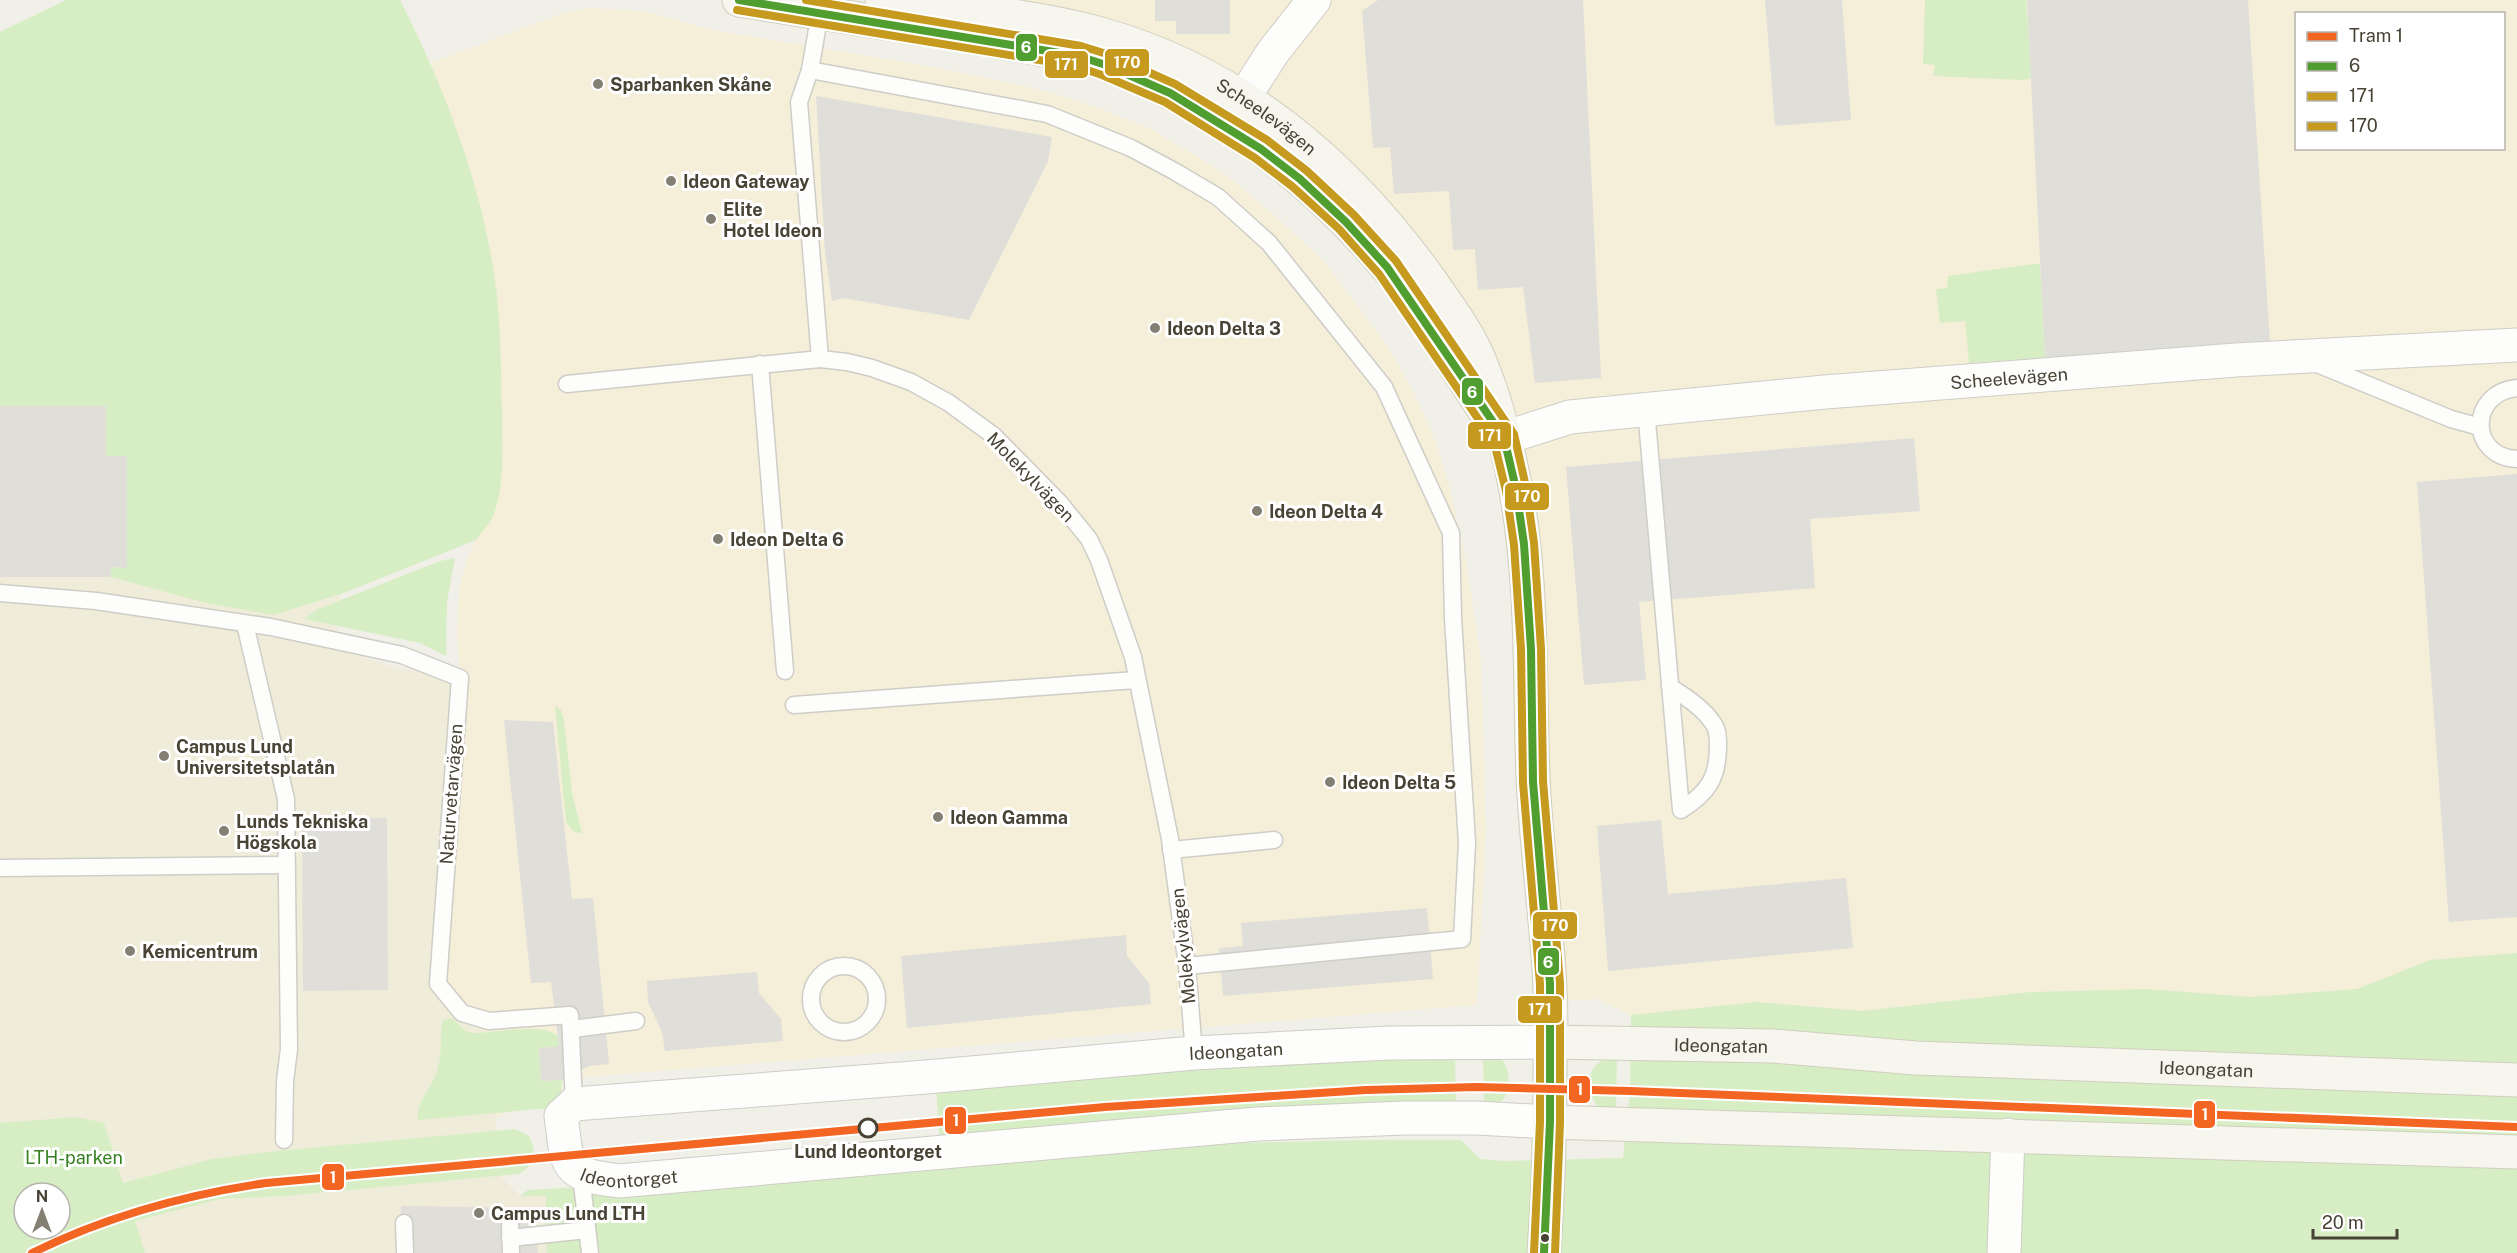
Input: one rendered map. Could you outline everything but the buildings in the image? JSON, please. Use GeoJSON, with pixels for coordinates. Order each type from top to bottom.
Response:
{"type":"FeatureCollection","features":[{"type":"Feature","properties":{"kind":"street","name":"Scheelevägen"},"geometry":{"type":"LineString","coordinates":[[739,0],[821,7],[1078,56],[1106,65],[1170,93],[1261,148],[1300,179],[1346,222],[1387,267],[1504,438]]}},
{"type":"Feature","properties":{"kind":"street","name":"Scheelevägen"},"geometry":{"type":"LineString","coordinates":[[882,0],[1041,20],[1103,34],[1185,65],[1243,96],[1273,116],[1356,189],[1415,260],[1446,303],[1480,361],[1504,438],[1516,489],[1524,544],[1531,649],[1533,782],[1550,984],[1550,1122],[1544,1253]]}},
{"type":"Feature","properties":{"kind":"street"},"geometry":{"type":"LineString","coordinates":[[1226,126],[1243,96],[1314,0]]}},
{"type":"Feature","properties":{"kind":"street","name":"Scheelevägen"},"geometry":{"type":"LineString","coordinates":[[1504,438],[1570,417],[1646,409],[2083,371],[2517,345]]}},
{"type":"Feature","properties":{"kind":"street","name":"Ideongatan"},"geometry":{"type":"LineString","coordinates":[[574,1104],[926,1077],[1194,1053],[1389,1043],[1550,1042],[1773,1046],[1916,1058],[2517,1080]]}},
{"type":"Feature","properties":{"kind":"street","name":"Ideontorget"},"geometry":{"type":"LineString","coordinates":[[574,1104],[561,1116],[566,1157],[581,1175],[619,1181],[1247,1125],[1351,1119],[1477,1118],[1550,1122]]}},
{"type":"Feature","properties":{"kind":"street"},"geometry":{"type":"LineString","coordinates":[[1550,1122],[2517,1152]]}},
{"type":"Feature","properties":{"kind":"street"},"geometry":{"type":"LineString","coordinates":[[2004,1253],[2008,1135]]}},
{"type":"Feature","properties":{"kind":"lane"},"geometry":{"type":"LineString","coordinates":[[820,359],[799,102],[810,70],[821,7]]}},
{"type":"Feature","properties":{"kind":"lane"},"geometry":{"type":"LineString","coordinates":[[810,70],[1047,114],[1131,148],[1218,197],[1269,243],[1384,387],[1451,533],[1454,629],[1467,843],[1462,939],[1187,966]]}},
{"type":"Feature","properties":{"kind":"lane"},"geometry":{"type":"LineString","coordinates":[[2301,357],[2451,419],[2480,427]]}},
{"type":"Feature","properties":{"kind":"lane","name":"Molekylvägen"},"geometry":{"type":"LineString","coordinates":[[567,384],[820,359],[847,362],[911,382],[949,403],[994,436],[1051,493],[1089,539],[1099,561],[1132,657],[1171,850],[1187,966],[1194,1053]]}},
{"type":"Feature","properties":{"kind":"lane"},"geometry":{"type":"LineString","coordinates":[[760,364],[785,671]]}},
{"type":"Feature","properties":{"kind":"lane"},"geometry":{"type":"LineString","coordinates":[[2517,388],[2505,389],[2494,394],[2481,415],[2480,427],[2483,438],[2490,448],[2499,455],[2517,459]]}},
{"type":"Feature","properties":{"kind":"lane"},"geometry":{"type":"LineString","coordinates":[[1646,409],[1670,687],[1681,810],[1697,800],[1709,786],[1718,765],[1718,735],[1714,724],[1687,698],[1670,687]]}},
{"type":"Feature","properties":{"kind":"lane","name":"Naturvetarvägen"},"geometry":{"type":"LineString","coordinates":[[0,593],[96,601],[271,627],[402,655],[460,678],[438,984],[462,1012],[489,1022],[571,1022]]}},
{"type":"Feature","properties":{"kind":"lane"},"geometry":{"type":"LineString","coordinates":[[245,624],[286,798],[289,1049],[285,1081],[284,1140]]}},
{"type":"Feature","properties":{"kind":"lane"},"geometry":{"type":"LineString","coordinates":[[794,705],[1136,680]]}},
{"type":"Feature","properties":{"kind":"lane"},"geometry":{"type":"LineString","coordinates":[[1171,850],[1274,840]]}},
{"type":"Feature","properties":{"kind":"lane"},"geometry":{"type":"LineString","coordinates":[[0,868],[287,866]]}},
{"type":"Feature","properties":{"kind":"lane"},"geometry":{"type":"LineString","coordinates":[[840,966],[860,970],[874,985],[877,995],[870,1020],[864,1026],[847,1032],[830,1029],[822,1024],[816,1018],[811,1001],[816,982],[822,974],[840,966]]}},
{"type":"Feature","properties":{"kind":"lane"},"geometry":{"type":"LineString","coordinates":[[574,1104],[571,1022],[636,1022]]}},
{"type":"Feature","properties":{"kind":"lane"},"geometry":{"type":"LineString","coordinates":[[581,1175],[590,1253]]}},
{"type":"Feature","properties":{"kind":"lane"},"geometry":{"type":"LineString","coordinates":[[404,1223],[405,1253]]}},
{"type":"Feature","properties":{"kind":"lane"},"geometry":{"type":"LineString","coordinates":[[511,1238],[587,1230]]}},
{"type":"Feature","properties":{"kind":"shaded area"},"geometry":{"type":"Polygon","coordinates":[[[882,0],[2517,0],[2517,953],[2430,960],[2357,989],[2250,997],[2146,989],[2031,992],[1862,1011],[1757,1002],[1631,1015],[1597,999],[1551,1001],[1511,462],[1308,146],[882,0]]]}},
{"type":"Feature","properties":{"kind":"shaded area"},"geometry":{"type":"Polygon","coordinates":[[[1155,0],[1230,0],[1230,34],[1176,34],[1176,21],[1155,21],[1155,0]]]}},
{"type":"Feature","properties":{"kind":"shaded area"},"geometry":{"type":"Polygon","coordinates":[[[1378,0],[1583,0],[1601,378],[1535,383],[1523,287],[1478,290],[1475,249],[1453,250],[1449,191],[1394,194],[1390,147],[1373,148],[1362,11],[1378,0]]]}},
{"type":"Feature","properties":{"kind":"shaded area"},"geometry":{"type":"Polygon","coordinates":[[[1765,0],[1842,0],[1851,120],[1775,126],[1765,0]]]}},
{"type":"Feature","properties":{"kind":"shaded area"},"geometry":{"type":"Polygon","coordinates":[[[2027,0],[2248,0],[2270,343],[2045,358],[2027,0]]]}},
{"type":"Feature","properties":{"kind":"shaded area"},"geometry":{"type":"Polygon","coordinates":[[[590,8],[644,11],[713,30],[939,68],[1042,90],[1093,106],[1151,129],[1221,171],[1265,207],[1324,261],[1389,348],[1415,395],[1434,437],[1449,484],[1466,560],[1481,659],[1486,830],[1477,1005],[573,1078],[495,1119],[489,1022],[462,1013],[438,984],[460,678],[457,632],[459,590],[466,562],[476,540],[490,521],[497,501],[497,297],[487,234],[471,172],[431,63],[563,13],[590,8]]]}},
{"type":"Feature","properties":{"kind":"shaded area"},"geometry":{"type":"Polygon","coordinates":[[[816,96],[1052,137],[1048,161],[969,320],[843,298],[832,301],[825,252],[816,96]]]}},
{"type":"Feature","properties":{"kind":"shaded area","name":"Campus Lund Universitetsplatån"},"geometry":{"type":"Polygon","coordinates":[[[358,365],[336,648],[397,668],[460,678],[438,984],[462,1012],[489,1021],[500,1176],[520,1196],[546,1195],[551,1253],[0,1253],[0,396],[358,365]]]}},
{"type":"Feature","properties":{"kind":"shaded area"},"geometry":{"type":"Polygon","coordinates":[[[0,406],[106,406],[106,456],[127,456],[127,568],[111,567],[111,577],[0,577],[0,406]]]}},
{"type":"Feature","properties":{"kind":"shaded area"},"geometry":{"type":"Polygon","coordinates":[[[1914,438],[1920,511],[1810,519],[1815,588],[1639,602],[1646,680],[1584,685],[1566,467],[1914,438]]]}},
{"type":"Feature","properties":{"kind":"shaded area"},"geometry":{"type":"Polygon","coordinates":[[[2517,474],[2517,917],[2449,922],[2417,482],[2517,474]]]}},
{"type":"Feature","properties":{"kind":"shaded area"},"geometry":{"type":"Polygon","coordinates":[[[504,720],[553,722],[572,899],[593,898],[609,1064],[589,1066],[562,1080],[541,1081],[539,1048],[559,1046],[551,982],[531,983],[504,720]]]}},
{"type":"Feature","properties":{"kind":"shaded area"},"geometry":{"type":"Polygon","coordinates":[[[387,818],[388,990],[303,991],[302,819],[387,818]]]}},
{"type":"Feature","properties":{"kind":"shaded area"},"geometry":{"type":"Polygon","coordinates":[[[1661,820],[1668,894],[1846,878],[1853,948],[1608,971],[1597,826],[1661,820]]]}},
{"type":"Feature","properties":{"kind":"shaded area"},"geometry":{"type":"Polygon","coordinates":[[[1427,908],[1433,979],[1223,996],[1219,948],[1243,946],[1241,923],[1427,908]]]}},
{"type":"Feature","properties":{"kind":"shaded area"},"geometry":{"type":"Polygon","coordinates":[[[1126,935],[1127,956],[1149,983],[1151,1004],[907,1028],[901,956],[1126,935]]]}},
{"type":"Feature","properties":{"kind":"shaded area"},"geometry":{"type":"Polygon","coordinates":[[[757,972],[759,993],[781,1019],[783,1041],[665,1051],[662,1032],[648,1002],[647,981],[757,972]]]}},
{"type":"Feature","properties":{"kind":"shaded area"},"geometry":{"type":"Polygon","coordinates":[[[401,1206],[521,1208],[521,1222],[535,1222],[538,1253],[400,1253],[401,1206]]]}},
{"type":"Feature","properties":{"kind":"green space"},"geometry":{"type":"Polygon","coordinates":[[[66,0],[400,0],[433,71],[462,144],[483,219],[497,296],[502,414],[501,484],[490,522],[476,540],[344,593],[273,615],[206,603],[111,577],[111,567],[127,568],[127,456],[106,456],[106,406],[0,406],[0,32],[66,0]]]}},
{"type":"Feature","properties":{"kind":"green space"},"geometry":{"type":"Polygon","coordinates":[[[1925,0],[2026,0],[2032,78],[2024,80],[1933,76],[1935,65],[1923,64],[1925,0]]]}},
{"type":"Feature","properties":{"kind":"green space"},"geometry":{"type":"Polygon","coordinates":[[[2040,264],[2045,358],[1969,363],[1965,321],[1940,323],[1936,289],[1947,288],[1948,276],[2040,264]]]}},
{"type":"Feature","properties":{"kind":"green space"},"geometry":{"type":"Polygon","coordinates":[[[455,558],[447,602],[446,656],[420,643],[304,619],[318,609],[440,561],[455,558]]]}},
{"type":"Feature","properties":{"kind":"green space"},"geometry":{"type":"Polygon","coordinates":[[[555,706],[561,710],[564,721],[572,793],[582,833],[574,832],[566,822],[555,706]]]}},
{"type":"Feature","properties":{"kind":"green space"},"geometry":{"type":"Polygon","coordinates":[[[2517,953],[2517,1253],[547,1253],[546,1196],[520,1196],[528,1190],[994,1157],[1227,1144],[1344,1140],[1461,1140],[1480,1159],[1503,1161],[1623,1158],[1630,1091],[1631,1015],[1757,1002],[1862,1011],[2031,992],[2146,989],[2250,997],[2357,989],[2430,960],[2517,953]]]}},
{"type":"Feature","properties":{"kind":"green space"},"geometry":{"type":"Polygon","coordinates":[[[452,1018],[464,1030],[471,1033],[540,1029],[558,1036],[559,1047],[539,1048],[541,1081],[562,1080],[561,1096],[550,1108],[418,1120],[422,1100],[438,1067],[443,1020],[452,1018]]]}},
{"type":"Feature","properties":{"kind":"green space"},"geometry":{"type":"Polygon","coordinates":[[[1455,1054],[1456,1108],[940,1146],[936,1086],[1252,1060],[1455,1054]]]}},
{"type":"Feature","properties":{"kind":"green space"},"geometry":{"type":"Polygon","coordinates":[[[1483,1054],[1496,1056],[1502,1060],[1506,1065],[1509,1078],[1509,1085],[1502,1101],[1484,1109],[1483,1054]]]}},
{"type":"Feature","properties":{"kind":"green space"},"geometry":{"type":"Polygon","coordinates":[[[1617,1056],[1616,1112],[1597,1106],[1590,1089],[1590,1081],[1594,1068],[1600,1062],[1617,1056]]]}},
{"type":"Feature","properties":{"kind":"green space","name":"LTH-parken"},"geometry":{"type":"Polygon","coordinates":[[[77,1117],[104,1123],[123,1183],[212,1159],[515,1129],[529,1136],[533,1147],[531,1162],[519,1174],[286,1196],[220,1199],[135,1221],[145,1253],[0,1253],[0,1123],[77,1117]]]}},
{"type":"Feature","properties":{"kind":"tram line","name":"1"},"geometry":{"type":"LineString","coordinates":[[32,1253],[89,1228],[146,1209],[205,1194],[266,1183],[1105,1107],[1366,1090],[1477,1087],[1630,1091],[2517,1127]]}},
{"type":"Feature","properties":{"kind":"transit line","name":"6"},"geometry":{"type":"LineString","coordinates":[[739,0],[1078,56],[1106,65],[1170,93],[1261,149],[1300,179],[1346,222],[1387,267],[1504,438],[1516,489],[1524,544],[1531,649],[1533,782],[1550,984],[1550,1122],[1544,1253]]}},
{"type":"Feature","properties":{"kind":"transit line","name":"170"},"geometry":{"type":"LineString","coordinates":[[806,0],[1081,46],[1110,55],[1175,84],[1267,140],[1307,171],[1354,215],[1396,261],[1514,434],[1526,487],[1534,543],[1541,649],[1543,781],[1560,983],[1560,1122],[1555,1253]]}},
{"type":"Feature","properties":{"kind":"transit line","name":"171"},"geometry":{"type":"LineString","coordinates":[[737,10],[1075,66],[1165,102],[1255,158],[1293,187],[1339,229],[1379,274],[1494,442],[1506,491],[1514,545],[1521,649],[1523,783],[1540,984],[1540,1122],[1534,1253]]}},
{"type":"Feature","properties":{"kind":"place","name":"Sparbanken Skåne"},"geometry":{"type":"Point","coordinates":[598,84]}},
{"type":"Feature","properties":{"kind":"place","name":"Ideon Gateway"},"geometry":{"type":"Point","coordinates":[671,181]}},
{"type":"Feature","properties":{"kind":"place","name":"Elite Hotel Ideon"},"geometry":{"type":"Point","coordinates":[711,219]}},
{"type":"Feature","properties":{"kind":"place","name":"Ideon Delta 3"},"geometry":{"type":"Point","coordinates":[1155,328]}},
{"type":"Feature","properties":{"kind":"place","name":"Ideon Delta 4"},"geometry":{"type":"Point","coordinates":[1257,511]}},
{"type":"Feature","properties":{"kind":"place","name":"Ideon Delta 6"},"geometry":{"type":"Point","coordinates":[718,539]}},
{"type":"Feature","properties":{"kind":"place","name":"Campus Lund Universitetsplatån"},"geometry":{"type":"Point","coordinates":[164,756]}},
{"type":"Feature","properties":{"kind":"place","name":"Ideon Delta 5"},"geometry":{"type":"Point","coordinates":[1330,782]}},
{"type":"Feature","properties":{"kind":"place","name":"Ideon Gamma"},"geometry":{"type":"Point","coordinates":[938,817]}},
{"type":"Feature","properties":{"kind":"place","name":"Lunds Tekniska Högskola"},"geometry":{"type":"Point","coordinates":[224,831]}},
{"type":"Feature","properties":{"kind":"place","name":"Kemicentrum"},"geometry":{"type":"Point","coordinates":[130,951]}},
{"type":"Feature","properties":{"kind":"place","name":"Lund Ideontorget"},"geometry":{"type":"Point","coordinates":[868,1128]}},
{"type":"Feature","properties":{"kind":"place","name":"Campus Lund LTH"},"geometry":{"type":"Point","coordinates":[479,1213]}}]}
